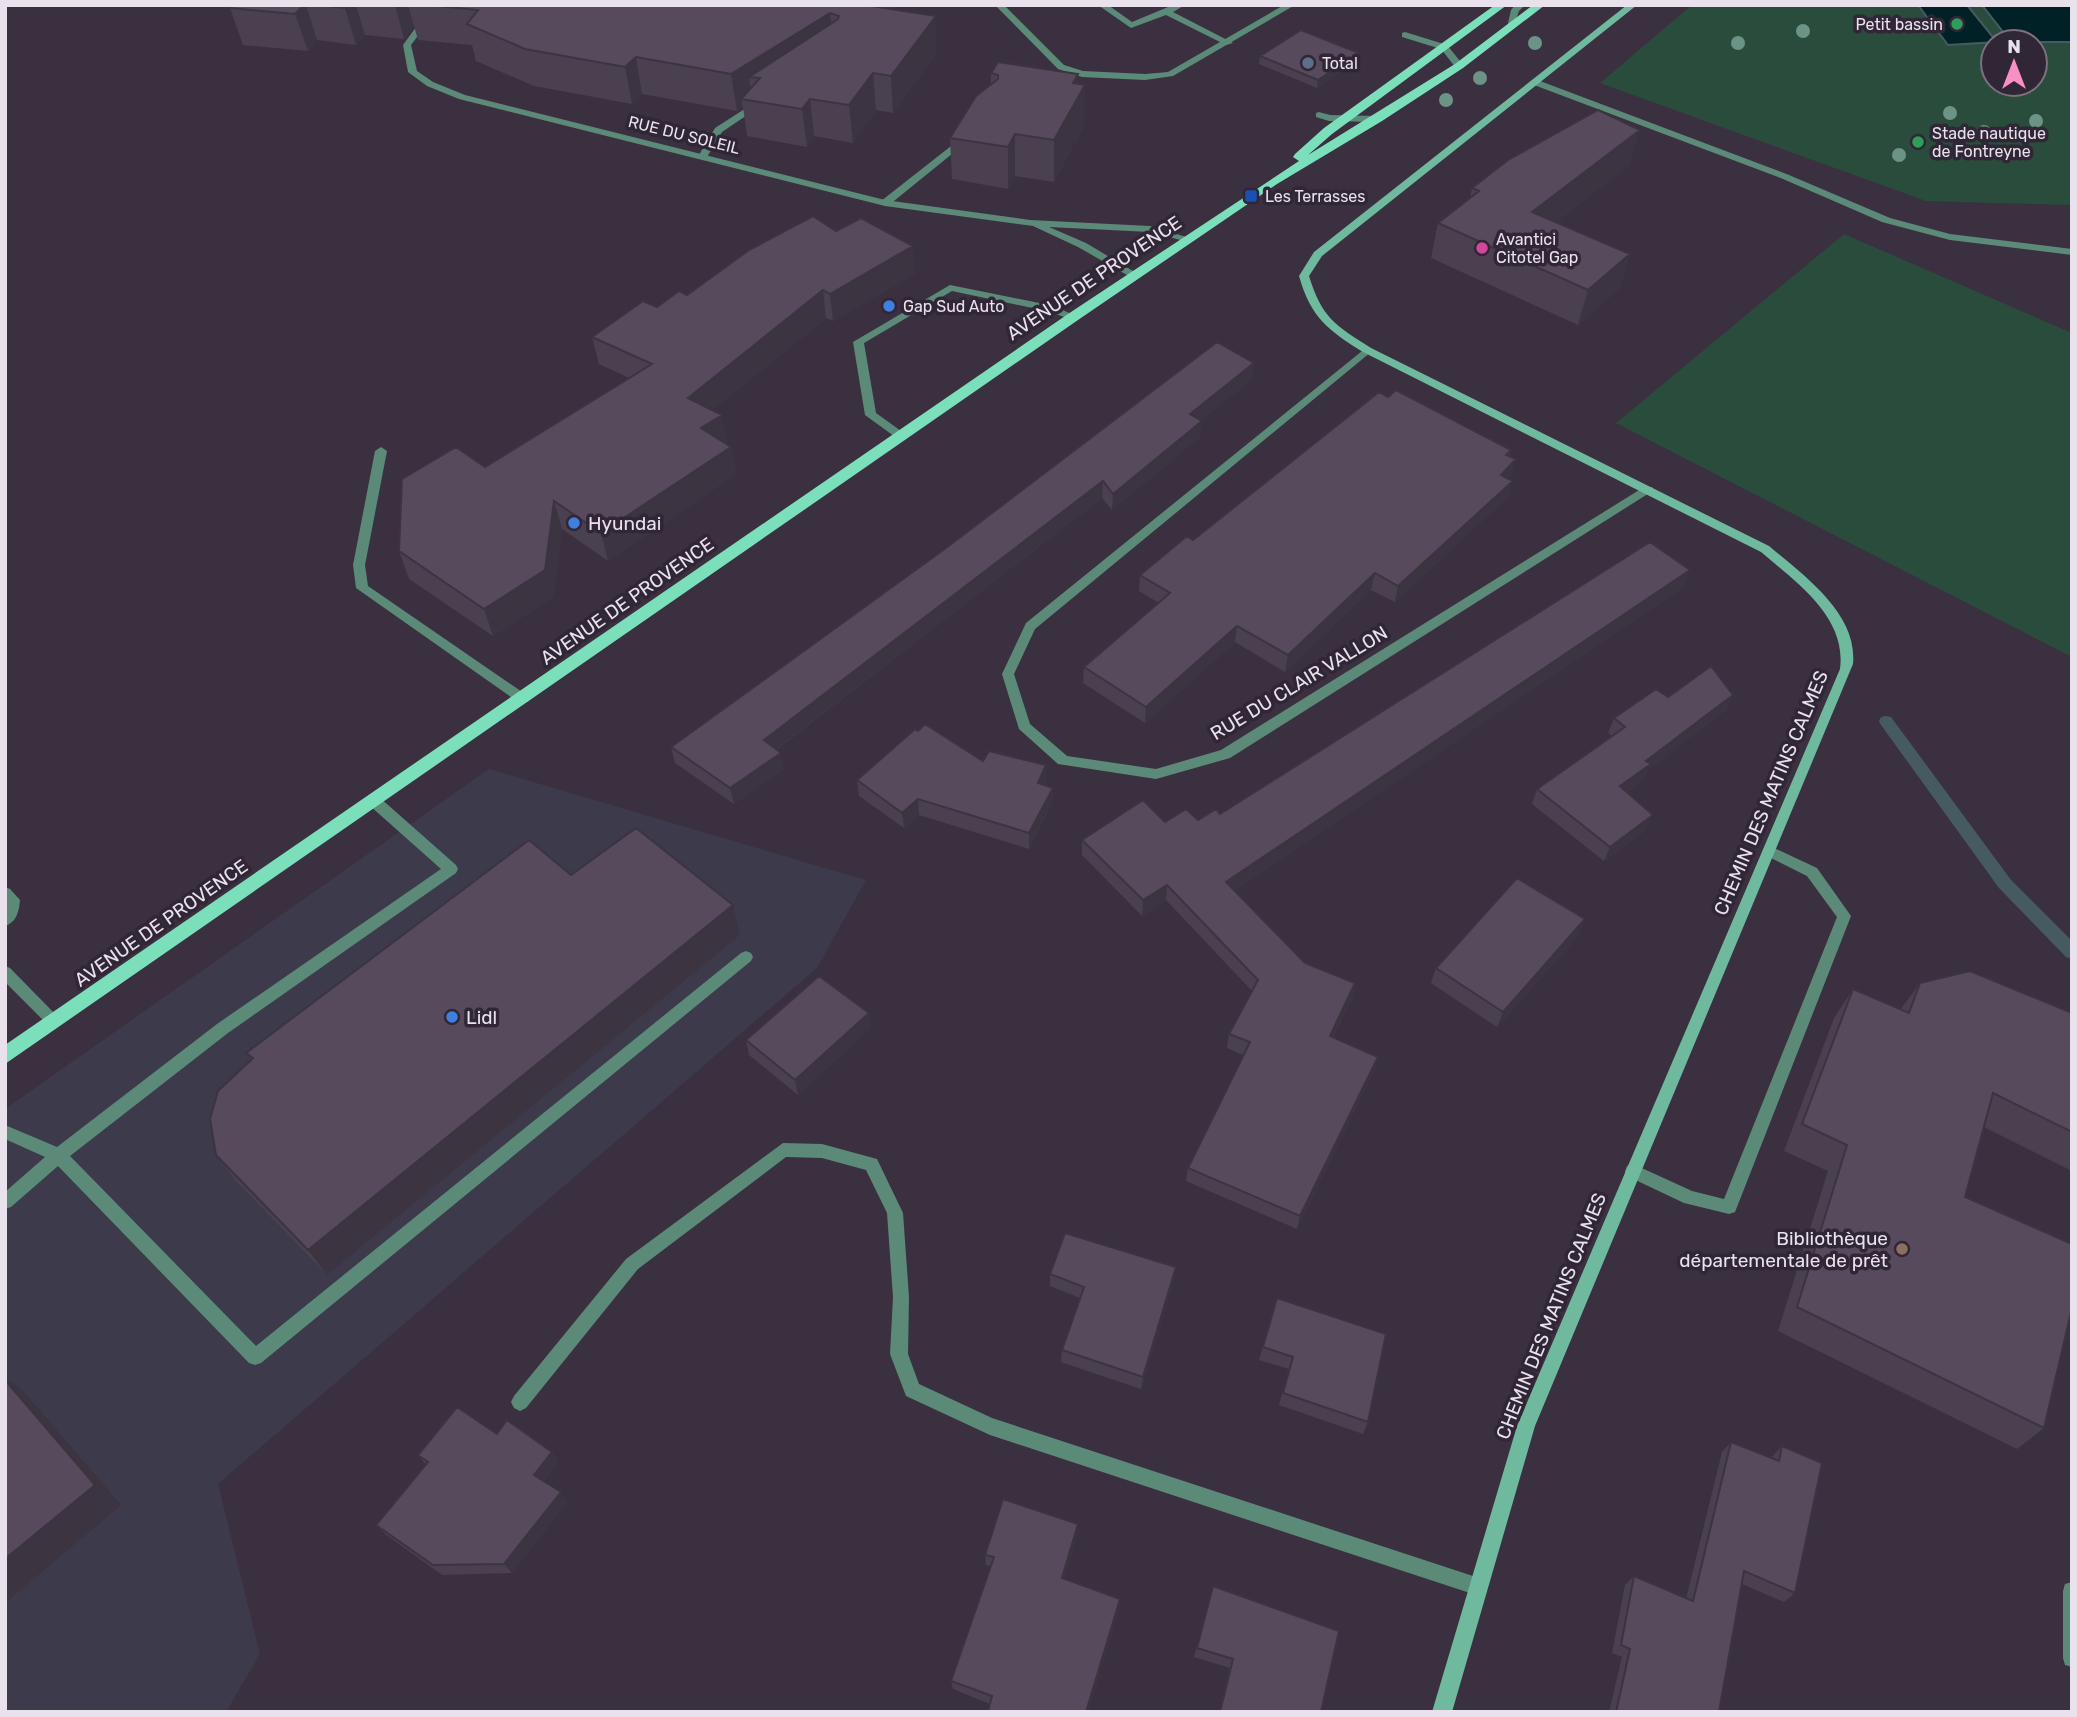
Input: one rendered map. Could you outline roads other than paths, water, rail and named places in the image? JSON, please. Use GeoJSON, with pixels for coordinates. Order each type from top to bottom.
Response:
{"type":"FeatureCollection","features":[{"type":"Feature","properties":{"kind":"main road","name":"AVENUE DE PROVENCE"},"geometry":{"type":"LineString","coordinates":[[1273,181],[1345,119],[1502,5]]}},
{"type":"Feature","properties":{"kind":"main road","name":"AVENUE DE PROVENCE"},"geometry":{"type":"LineString","coordinates":[[5,1056],[1073,317],[1273,181],[1378,120],[1459,66],[1540,5]]}},
{"type":"Feature","properties":{"kind":"street","name":"RUE DU SOLEIL"},"geometry":{"type":"LineString","coordinates":[[437,5],[407,45],[413,72],[430,84],[462,97],[704,155],[885,203],[1030,223],[1150,229],[1188,239]]}},
{"type":"Feature","properties":{"kind":"street"},"geometry":{"type":"LineString","coordinates":[[999,5],[1061,67],[1082,74],[1145,77],[1170,74],[1229,43],[1291,5]]}},
{"type":"Feature","properties":{"kind":"street"},"geometry":{"type":"LineString","coordinates":[[1102,5],[1131,24],[1181,5]]}},
{"type":"Feature","properties":{"kind":"street"},"geometry":{"type":"LineString","coordinates":[[1510,26],[1515,10],[1521,5]]}},
{"type":"Feature","properties":{"kind":"street","name":"CHEMIN DES MATINS CALMES"},"geometry":{"type":"LineString","coordinates":[[1442,1712],[1476,1586],[1526,1426],[1846,669],[1847,645],[1828,608],[1765,549],[1367,350],[1328,324],[1311,304],[1304,276],[1318,254],[1633,5]]}},
{"type":"Feature","properties":{"kind":"street"},"geometry":{"type":"LineString","coordinates":[[1166,12],[1229,43]]}},
{"type":"Feature","properties":{"kind":"street"},"geometry":{"type":"LineString","coordinates":[[1405,35],[1444,47],[1459,66]]}},
{"type":"Feature","properties":{"kind":"street"},"geometry":{"type":"LineString","coordinates":[[1537,83],[1786,177],[1886,220],[1950,237],[2072,251]]}},
{"type":"Feature","properties":{"kind":"street"},"geometry":{"type":"LineString","coordinates":[[704,155],[718,130],[772,95]]}},
{"type":"Feature","properties":{"kind":"street"},"geometry":{"type":"LineString","coordinates":[[1319,114],[1345,119],[1378,120]]}},
{"type":"Feature","properties":{"kind":"street"},"geometry":{"type":"LineString","coordinates":[[885,203],[971,135]]}},
{"type":"Feature","properties":{"kind":"street","name":"RUE DU SOLEIL"},"geometry":{"type":"LineString","coordinates":[[1030,223],[1082,245],[1134,276]]}},
{"type":"Feature","properties":{"kind":"street"},"geometry":{"type":"LineString","coordinates":[[902,436],[871,415],[858,342],[950,288],[1050,308],[1073,317]]}},
{"type":"Feature","properties":{"kind":"street","name":"RUE DU CLAIR VALLON"},"geometry":{"type":"LineString","coordinates":[[1367,350],[1030,626],[1008,674],[1024,726],[1063,760],[1156,774],[1225,754],[1648,490]]}},
{"type":"Feature","properties":{"kind":"street"},"geometry":{"type":"LineString","coordinates":[[381,451],[359,565],[362,588],[488,672],[523,699]]}},
{"type":"Feature","properties":{"kind":"street"},"geometry":{"type":"LineString","coordinates":[[5,1202],[58,1155],[221,1031],[451,869],[374,801]]}},
{"type":"Feature","properties":{"kind":"street"},"geometry":{"type":"LineString","coordinates":[[1633,1171],[1690,1198],[1729,1207],[1843,916],[1812,872],[1770,852]]}},
{"type":"Feature","properties":{"kind":"street"},"geometry":{"type":"LineString","coordinates":[[5,893],[13,900],[12,912],[5,920]]}},
{"type":"Feature","properties":{"kind":"street"},"geometry":{"type":"LineString","coordinates":[[5,1132],[58,1155],[254,1357],[746,957]]}},
{"type":"Feature","properties":{"kind":"street"},"geometry":{"type":"LineString","coordinates":[[5,972],[54,1022]]}},
{"type":"Feature","properties":{"kind":"street"},"geometry":{"type":"LineString","coordinates":[[520,1402],[632,1264],[783,1150],[822,1151],[872,1164],[895,1213],[901,1297],[900,1353],[912,1390],[990,1426],[1476,1586]]}},
{"type":"Feature","properties":{"kind":"street"},"geometry":{"type":"LineString","coordinates":[[2072,1591],[2072,1658]]}},
{"type":"Feature","properties":{"kind":"waterway"},"geometry":{"type":"LineString","coordinates":[[1886,721],[2005,884],[2072,952]]}},
{"type":"Feature","properties":{"kind":"place","name":"Petit bassin"},"geometry":{"type":"Point","coordinates":[1957,24]}},
{"type":"Feature","properties":{"kind":"place","name":"Total"},"geometry":{"type":"Point","coordinates":[1308,63]}},
{"type":"Feature","properties":{"kind":"place","name":"Stade nautique de Fontreyne"},"geometry":{"type":"Point","coordinates":[1918,142]}},
{"type":"Feature","properties":{"kind":"place","name":"Les Terrasses"},"geometry":{"type":"Point","coordinates":[1251,196]}},
{"type":"Feature","properties":{"kind":"place","name":"Avantici Citotel Gap"},"geometry":{"type":"Point","coordinates":[1482,248]}},
{"type":"Feature","properties":{"kind":"place","name":"Gap Sud Auto"},"geometry":{"type":"Point","coordinates":[889,306]}},
{"type":"Feature","properties":{"kind":"place","name":"Hyundai"},"geometry":{"type":"Point","coordinates":[574,523]}},
{"type":"Feature","properties":{"kind":"place","name":"Lidl"},"geometry":{"type":"Point","coordinates":[452,1017]}},
{"type":"Feature","properties":{"kind":"place","name":"Bibliothèque départementale de prêt"},"geometry":{"type":"Point","coordinates":[1902,1249]}}]}
